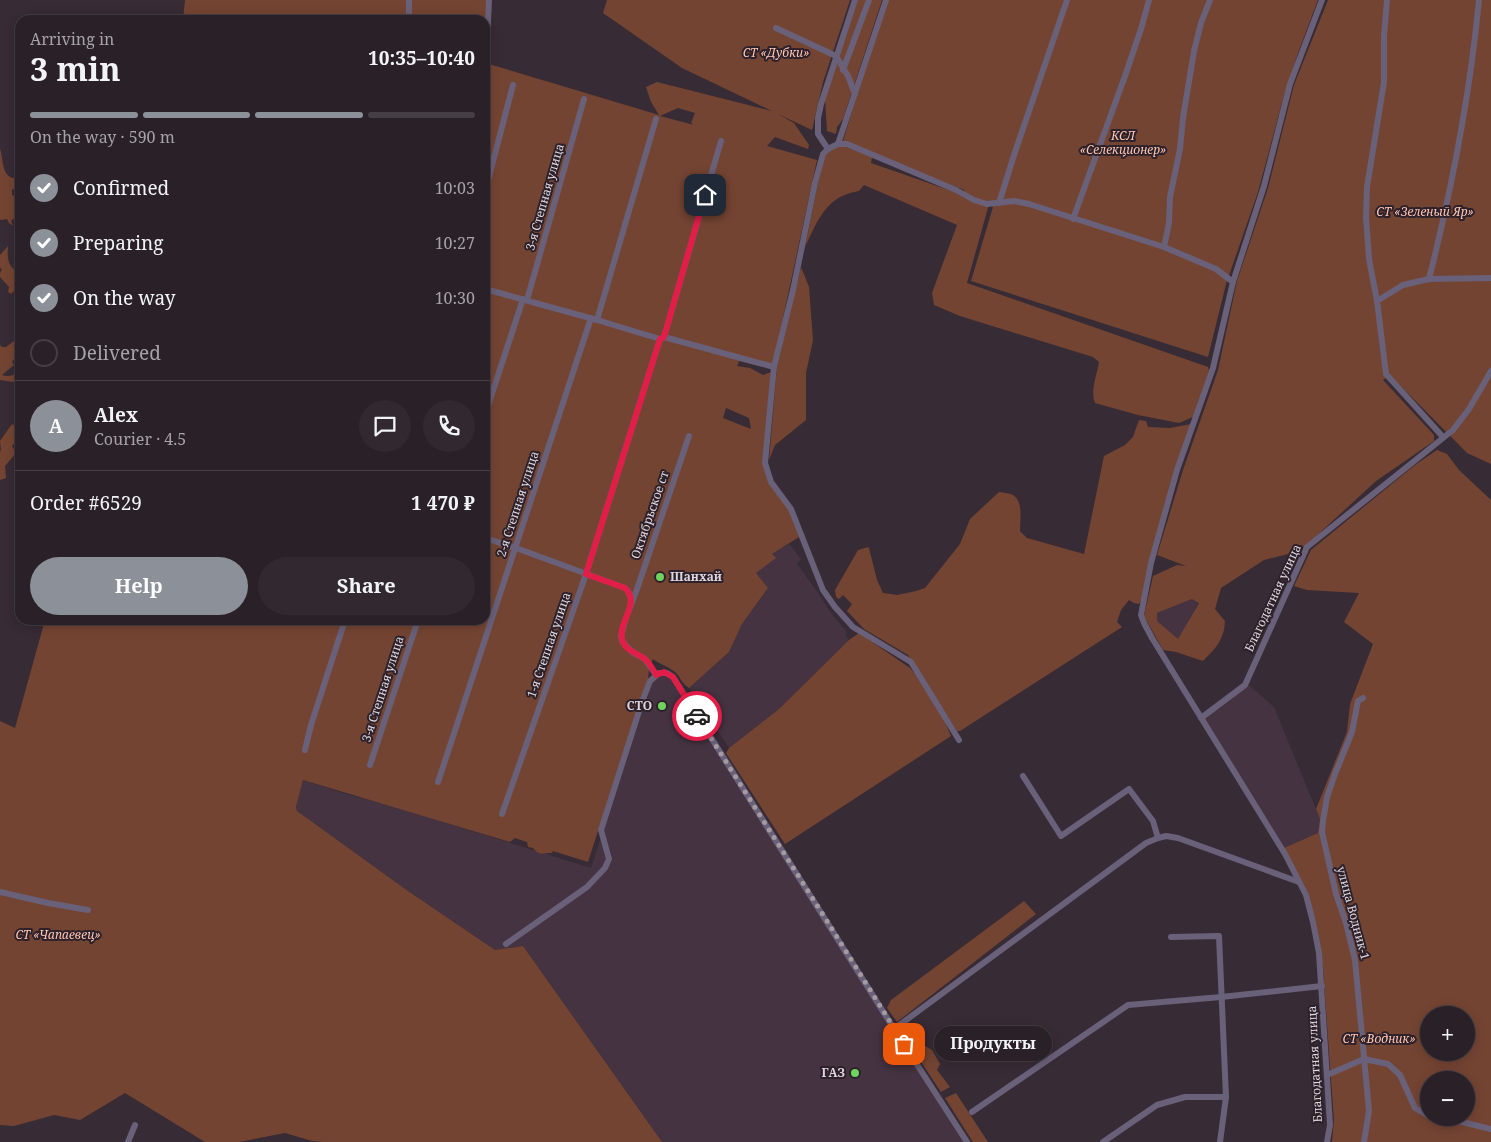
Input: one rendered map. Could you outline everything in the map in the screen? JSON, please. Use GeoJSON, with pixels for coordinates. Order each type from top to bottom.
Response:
{"type":"FeatureCollection","features":[{"type":"Feature","properties":{"kind":"street"},"geometry":{"type":"LineString","coordinates":[[409,0],[410,15]]}},
{"type":"Feature","properties":{"kind":"street"},"geometry":{"type":"LineString","coordinates":[[488,15],[489,0]]}},
{"type":"Feature","properties":{"kind":"street"},"geometry":{"type":"LineString","coordinates":[[828,149],[818,134],[818,118],[855,0]]}},
{"type":"Feature","properties":{"kind":"street"},"geometry":{"type":"LineString","coordinates":[[843,70],[869,0]]}},
{"type":"Feature","properties":{"kind":"street"},"geometry":{"type":"LineString","coordinates":[[838,144],[886,0]]}},
{"type":"Feature","properties":{"kind":"street"},"geometry":{"type":"LineString","coordinates":[[998,203],[1067,0]]}},
{"type":"Feature","properties":{"kind":"street"},"geometry":{"type":"LineString","coordinates":[[1073,219],[1149,0]]}},
{"type":"Feature","properties":{"kind":"street"},"geometry":{"type":"LineString","coordinates":[[1164,247],[1170,197],[1180,149],[1194,51],[1200,23],[1210,0]]}},
{"type":"Feature","properties":{"kind":"street"},"geometry":{"type":"LineString","coordinates":[[959,740],[911,662],[853,628],[823,590],[791,509],[770,482],[765,463],[774,367],[823,154],[838,144],[847,144],[956,190],[974,200],[987,204],[1014,201],[1029,204],[1164,247],[1216,268],[1233,282],[1264,186],[1290,84],[1322,0]]}},
{"type":"Feature","properties":{"kind":"street"},"geometry":{"type":"LineString","coordinates":[[1387,0],[1384,36],[1384,82],[1366,194],[1369,259],[1377,301],[1386,374],[1443,437]]}},
{"type":"Feature","properties":{"kind":"street"},"geometry":{"type":"LineString","coordinates":[[1429,279],[1442,225],[1461,124],[1479,0]]}},
{"type":"Feature","properties":{"kind":"street"},"geometry":{"type":"LineString","coordinates":[[776,28],[836,56],[848,76],[855,94]]}},
{"type":"Feature","properties":{"kind":"street"},"geometry":{"type":"LineString","coordinates":[[490,173],[513,85]]}},
{"type":"Feature","properties":{"kind":"street","name":"3-я Степная улица"},"geometry":{"type":"LineString","coordinates":[[490,402],[525,300],[584,99]]}},
{"type":"Feature","properties":{"kind":"street","name":"2-я Степная улица"},"geometry":{"type":"LineString","coordinates":[[438,782],[594,319],[656,119]]}},
{"type":"Feature","properties":{"kind":"street","name":"1-я Степная улица"},"geometry":{"type":"LineString","coordinates":[[502,814],[586,574],[662,338],[721,141]]}},
{"type":"Feature","properties":{"kind":"street"},"geometry":{"type":"LineString","coordinates":[[1377,301],[1403,285],[1429,279],[1491,278]]}},
{"type":"Feature","properties":{"kind":"street","name":"Благодатная улица"},"geometry":{"type":"LineString","coordinates":[[1233,282],[1213,368],[1177,470],[1151,563],[1141,615],[1152,638],[1289,863],[1306,895],[1319,954],[1322,986],[1330,1125],[1327,1142]]}},
{"type":"Feature","properties":{"kind":"street"},"geometry":{"type":"LineString","coordinates":[[490,290],[774,367]]}},
{"type":"Feature","properties":{"kind":"street","name":"Благодатная улица"},"geometry":{"type":"LineString","coordinates":[[1201,718],[1245,684],[1307,547],[1453,430],[1464,416],[1491,371]]}},
{"type":"Feature","properties":{"kind":"street","name":"Октябрьское ст"},"geometry":{"type":"LineString","coordinates":[[656,675],[645,659],[624,645],[621,636],[689,436]]}},
{"type":"Feature","properties":{"kind":"street"},"geometry":{"type":"LineString","coordinates":[[490,540],[625,588],[632,600]]}},
{"type":"Feature","properties":{"kind":"street"},"geometry":{"type":"LineString","coordinates":[[305,750],[311,725],[343,625]]}},
{"type":"Feature","properties":{"kind":"street","name":"3-я Степная улица"},"geometry":{"type":"LineString","coordinates":[[370,764],[416,625]]}},
{"type":"Feature","properties":{"kind":"street"},"geometry":{"type":"LineString","coordinates":[[506,944],[587,887],[605,868],[609,859],[601,830],[650,681],[656,675],[664,672],[673,677],[967,1142]]}},
{"type":"Feature","properties":{"kind":"street","name":"улица Водник-1"},"geometry":{"type":"LineString","coordinates":[[1363,698],[1358,701],[1352,732],[1327,797],[1322,832],[1336,894],[1346,923],[1355,960],[1369,1111],[1364,1142]]}},
{"type":"Feature","properties":{"kind":"street"},"geometry":{"type":"LineString","coordinates":[[1023,776],[1061,836],[1129,789],[1153,821],[1158,838]]}},
{"type":"Feature","properties":{"kind":"street"},"geometry":{"type":"LineString","coordinates":[[894,1029],[1105,872],[1146,843],[1158,838],[1166,836],[1178,838],[1299,882]]}},
{"type":"Feature","properties":{"kind":"street"},"geometry":{"type":"LineString","coordinates":[[1281,875],[1286,872],[1289,863]]}},
{"type":"Feature","properties":{"kind":"street"},"geometry":{"type":"LineString","coordinates":[[0,894],[88,910]]}},
{"type":"Feature","properties":{"kind":"street"},"geometry":{"type":"LineString","coordinates":[[1171,937],[1219,936],[1226,1097],[1220,1142]]}},
{"type":"Feature","properties":{"kind":"street","name":"Благодатная улица"},"geometry":{"type":"LineString","coordinates":[[972,1112],[1128,1005],[1322,986]]}},
{"type":"Feature","properties":{"kind":"street"},"geometry":{"type":"LineString","coordinates":[[1326,1075],[1364,1059],[1388,1064],[1400,1075],[1415,1108],[1420,1111]]}},
{"type":"Feature","properties":{"kind":"street"},"geometry":{"type":"LineString","coordinates":[[1108,1141],[1157,1105],[1185,1097],[1226,1097]]}},
{"type":"Feature","properties":{"kind":"street"},"geometry":{"type":"LineString","coordinates":[[128,1142],[134,1125]]}},
{"type":"Feature","properties":{"kind":"street"},"geometry":{"type":"LineString","coordinates":[[1475,1125],[1491,1129]]}},
{"type":"Feature","properties":{"kind":"shaded area"},"geometry":{"type":"Polygon","coordinates":[[[789,544],[801,559],[797,564],[828,609],[846,631],[846,636],[849,640],[779,709],[729,748],[689,688],[729,652],[742,624],[768,588],[756,573],[775,558],[772,554],[789,544]]]}},
{"type":"Feature","properties":{"kind":"shaded area"},"geometry":{"type":"Polygon","coordinates":[[[1192,599],[1199,602],[1178,640],[1157,621],[1157,613],[1192,599]]]}},
{"type":"Feature","properties":{"kind":"shaded area"},"geometry":{"type":"Polygon","coordinates":[[[663,674],[671,678],[965,1142],[662,1142],[523,946],[495,950],[408,891],[297,811],[296,807],[303,780],[591,868],[652,682],[663,674]]]}},
{"type":"Feature","properties":{"kind":"shaded area"},"geometry":{"type":"Polygon","coordinates":[[[1249,685],[1274,707],[1320,819],[1318,833],[1284,848],[1205,719],[1249,685]]]}},
{"type":"Feature","properties":{"kind":"green space"},"geometry":{"type":"Polygon","coordinates":[[[185,0],[489,0],[489,15],[184,15],[185,0]]]}},
{"type":"Feature","properties":{"kind":"green space"},"geometry":{"type":"Polygon","coordinates":[[[607,0],[850,0],[823,82],[812,130],[778,114],[794,123],[809,145],[808,149],[775,137],[767,146],[817,160],[772,369],[739,361],[737,366],[750,368],[763,375],[771,372],[764,464],[789,510],[799,537],[772,554],[776,558],[756,573],[768,588],[742,624],[729,652],[689,688],[675,672],[653,659],[649,669],[648,680],[588,862],[553,851],[552,853],[539,853],[533,848],[528,847],[527,842],[515,838],[510,842],[303,780],[296,807],[297,811],[408,891],[495,950],[523,946],[662,1142],[324,1142],[312,1141],[285,1133],[239,1142],[205,1142],[125,1093],[80,1120],[54,1115],[14,1126],[0,1125],[0,721],[15,728],[44,625],[490,625],[490,64],[659,115],[651,102],[646,87],[657,82],[772,111],[682,68],[603,13],[607,0]],[[678,108],[660,116],[694,125],[691,123],[695,113],[678,108]],[[726,408],[723,418],[751,429],[749,418],[726,408]]]}},
{"type":"Feature","properties":{"kind":"green space"},"geometry":{"type":"Polygon","coordinates":[[[858,0],[882,0],[843,119],[837,127],[836,134],[827,131],[825,99],[858,0]]]}},
{"type":"Feature","properties":{"kind":"green space","name":"КСЛ «Селекционер»"},"geometry":{"type":"Polygon","coordinates":[[[886,0],[1318,0],[1283,99],[1258,192],[1226,284],[1208,357],[971,281],[993,207],[989,204],[967,283],[1208,367],[1209,371],[1193,417],[1179,423],[1138,415],[1095,403],[1094,388],[1099,362],[1093,357],[960,316],[934,305],[932,293],[957,225],[864,185],[859,191],[838,198],[824,211],[805,247],[825,155],[838,147],[847,147],[872,157],[871,163],[963,195],[964,190],[843,141],[886,0]]]}},
{"type":"Feature","properties":{"kind":"green space","name":"СТ «Зеленый Яр»"},"geometry":{"type":"Polygon","coordinates":[[[1328,0],[1491,0],[1491,464],[1467,453],[1390,375],[1383,380],[1434,435],[1434,441],[1376,481],[1300,551],[1264,560],[1221,588],[1215,609],[1225,621],[1223,633],[1215,648],[1203,661],[1176,652],[1163,650],[1144,616],[1153,576],[1177,565],[1186,566],[1157,555],[1183,470],[1218,370],[1237,281],[1268,188],[1294,85],[1328,0]],[[1192,599],[1157,613],[1157,621],[1178,639],[1199,603],[1192,599]]]}},
{"type":"Feature","properties":{"kind":"green space"},"geometry":{"type":"Polygon","coordinates":[[[0,149],[6,173],[15,178],[15,190],[12,189],[12,195],[15,196],[15,218],[11,221],[13,226],[7,219],[0,220],[0,149]]]}},
{"type":"Feature","properties":{"kind":"green space"},"geometry":{"type":"Polygon","coordinates":[[[8,246],[9,263],[15,270],[15,290],[11,294],[8,292],[9,287],[0,277],[2,269],[0,268],[0,255],[8,246]]]}},
{"type":"Feature","properties":{"kind":"green space"},"geometry":{"type":"Polygon","coordinates":[[[801,267],[809,287],[813,340],[806,373],[806,420],[775,445],[769,460],[777,367],[801,267]]]}},
{"type":"Feature","properties":{"kind":"green space"},"geometry":{"type":"Polygon","coordinates":[[[15,341],[15,358],[12,362],[14,365],[2,375],[10,376],[15,374],[13,382],[0,380],[0,345],[6,347],[15,341]]]}},
{"type":"Feature","properties":{"kind":"green space"},"geometry":{"type":"Polygon","coordinates":[[[1139,420],[1146,421],[1148,427],[1170,428],[1191,424],[1143,597],[1139,604],[1129,600],[1121,610],[1117,622],[1122,627],[960,731],[957,731],[908,655],[864,629],[847,611],[852,604],[843,595],[839,599],[836,597],[835,590],[858,550],[869,548],[877,580],[883,593],[897,595],[925,588],[960,544],[970,519],[999,492],[1011,494],[1018,500],[1020,505],[1020,531],[1027,538],[1084,554],[1104,456],[1125,445],[1133,437],[1139,420]]]}},
{"type":"Feature","properties":{"kind":"green space"},"geometry":{"type":"Polygon","coordinates":[[[12,424],[15,426],[15,443],[12,446],[15,454],[5,466],[6,478],[0,480],[1,450],[0,441],[12,424]]]}},
{"type":"Feature","properties":{"kind":"green space","name":"СТ «Водник»"},"geometry":{"type":"Polygon","coordinates":[[[1437,450],[1447,454],[1459,470],[1491,500],[1491,1142],[1332,1142],[1334,1120],[1323,968],[1316,922],[1307,892],[1284,848],[1318,833],[1320,819],[1316,809],[1347,732],[1350,704],[1373,644],[1344,622],[1359,593],[1307,590],[1294,586],[1311,550],[1415,465],[1437,450]]]}},
{"type":"Feature","properties":{"kind":"green space"},"geometry":{"type":"Polygon","coordinates":[[[859,633],[910,668],[942,716],[951,736],[785,844],[726,753],[729,748],[779,709],[849,640],[859,633]]]}},
{"type":"Feature","properties":{"kind":"green space"},"geometry":{"type":"Polygon","coordinates":[[[1024,901],[1036,914],[897,1022],[887,1008],[891,1000],[1024,901]]]}},
{"type":"Feature","properties":{"kind":"green space"},"geometry":{"type":"Polygon","coordinates":[[[925,1046],[932,1050],[940,1064],[937,1070],[950,1087],[941,1092],[915,1053],[925,1046]]]}},
{"type":"Feature","properties":{"kind":"green space"},"geometry":{"type":"Polygon","coordinates":[[[956,1093],[988,1142],[973,1142],[945,1098],[956,1093]]]}},
{"type":"Feature","properties":{"kind":"way so far"},"geometry":{"type":"LineString","coordinates":[[697,716],[904,1044]]}},
{"type":"Feature","properties":{"kind":"place","name":"Шанхай"},"geometry":{"type":"Point","coordinates":[660,577]}},
{"type":"Feature","properties":{"kind":"place","name":"СТО"},"geometry":{"type":"Point","coordinates":[662,706]}},
{"type":"Feature","properties":{"kind":"place","name":"Продукты"},"geometry":{"type":"Point","coordinates":[904,1044]}},
{"type":"Feature","properties":{"kind":"place","name":"ГАЗ"},"geometry":{"type":"Point","coordinates":[855,1073]}},
{"type":"Feature","properties":{"kind":"route"},"geometry":{"type":"LineString","coordinates":[[697,716],[673,677],[664,672],[656,675],[645,659],[624,645],[621,636],[632,600],[628,591],[625,588],[586,574],[660,339],[664,337],[705,195]]}},
{"type":"Feature","properties":{"kind":"park label","name":"СТ «Дубки»"},"geometry":{"type":"Point","coordinates":[776,53]}},
{"type":"Feature","properties":{"kind":"park label","name":"СТ «Чапаевец»"},"geometry":{"type":"Point","coordinates":[58,935]}}]}
